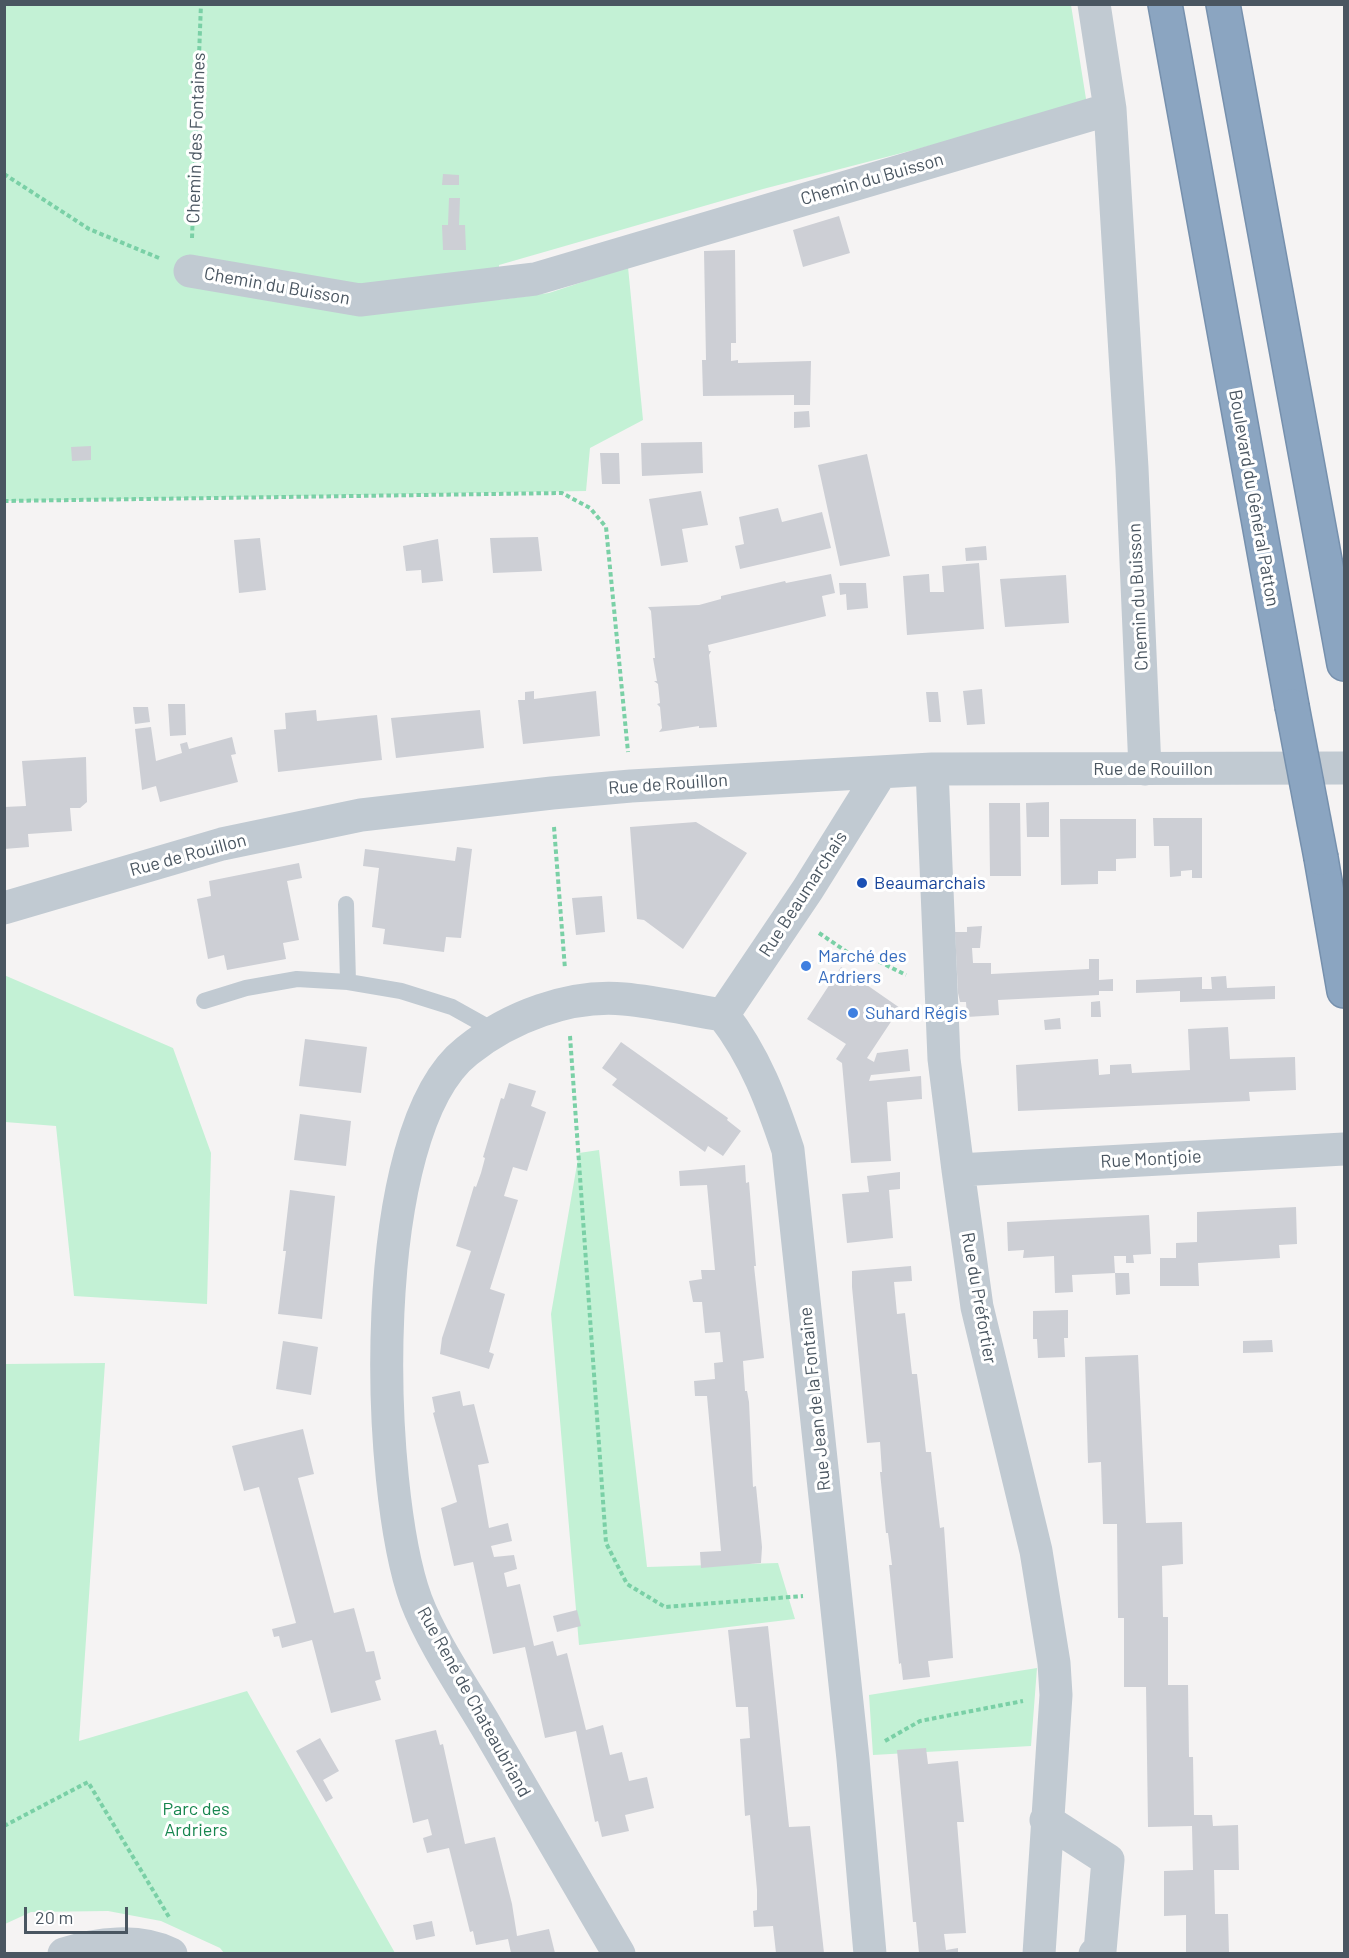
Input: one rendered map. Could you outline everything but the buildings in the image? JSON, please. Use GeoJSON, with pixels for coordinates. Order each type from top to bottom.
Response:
{"type":"FeatureCollection","features":[{"type":"Feature","properties":{"kind":"highway","name":"Boulevard du Général Patton"},"geometry":{"type":"LineString","coordinates":[[1165,4],[1344,991]]}},
{"type":"Feature","properties":{"kind":"highway"},"geometry":{"type":"LineString","coordinates":[[1223,4],[1344,664]]}},
{"type":"Feature","properties":{"kind":"street"},"geometry":{"type":"LineString","coordinates":[[1094,4],[1110,109]]}},
{"type":"Feature","properties":{"kind":"street","name":"Chemin du Buisson"},"geometry":{"type":"LineString","coordinates":[[190,271],[360,300],[535,279],[1110,109],[1131,456],[1145,769]]}},
{"type":"Feature","properties":{"kind":"street","name":"Rue de Rouillon"},"geometry":{"type":"LineString","coordinates":[[4,908],[222,844],[361,815],[552,793],[631,786],[932,769],[1344,768]]}},
{"type":"Feature","properties":{"kind":"street","name":"Rue du Préfortier"},"geometry":{"type":"LineString","coordinates":[[932,769],[944,1059],[958,1170],[977,1307],[1036,1551],[1054,1664],[1056,1695],[1039,1953]]}},
{"type":"Feature","properties":{"kind":"street","name":"Rue Beaumarchais"},"geometry":{"type":"LineString","coordinates":[[723,1016],[792,914],[881,772]]}},
{"type":"Feature","properties":{"kind":"street"},"geometry":{"type":"LineString","coordinates":[[568,1004],[622,999],[723,1016]]}},
{"type":"Feature","properties":{"kind":"street","name":"Rue René de Chateaubriand"},"geometry":{"type":"LineString","coordinates":[[568,1004],[541,1010],[495,1031],[464,1053],[438,1084],[424,1114],[402,1191],[385,1347],[387,1437],[402,1548],[417,1602],[456,1676],[619,1953]]}},
{"type":"Feature","properties":{"kind":"street","name":"Rue Jean de la Fontaine"},"geometry":{"type":"LineString","coordinates":[[723,1016],[742,1040],[770,1097],[788,1150],[854,1759],[870,1953]]}},
{"type":"Feature","properties":{"kind":"street","name":"Rue Montjoie"},"geometry":{"type":"LineString","coordinates":[[958,1170],[1344,1149]]}},
{"type":"Feature","properties":{"kind":"street"},"geometry":{"type":"LineString","coordinates":[[1046,1820],[1108,1860],[1100,1951],[1095,1953]]}},
{"type":"Feature","properties":{"kind":"street"},"geometry":{"type":"LineString","coordinates":[[64,1953],[121,1944],[144,1946],[172,1939]]}},
{"type":"Feature","properties":{"kind":"lane"},"geometry":{"type":"LineString","coordinates":[[346,904],[348,982]]}},
{"type":"Feature","properties":{"kind":"lane"},"geometry":{"type":"LineString","coordinates":[[204,1001],[246,988],[297,979],[348,982],[401,991],[452,1007],[495,1031]]}},
{"type":"Feature","properties":{"kind":"path","name":"Chemin des Fontaines"},"geometry":{"type":"LineString","coordinates":[[190,271],[201,4]]}},
{"type":"Feature","properties":{"kind":"path","name":"Chemin du Buisson"},"geometry":{"type":"LineString","coordinates":[[4,174],[89,229],[190,271]]}},
{"type":"Feature","properties":{"kind":"path"},"geometry":{"type":"LineString","coordinates":[[4,501],[562,493],[590,508],[606,527],[631,786]]}},
{"type":"Feature","properties":{"kind":"path"},"geometry":{"type":"LineString","coordinates":[[552,793],[606,1543],[627,1584],[665,1607],[836,1593]]}},
{"type":"Feature","properties":{"kind":"path"},"geometry":{"type":"LineString","coordinates":[[792,914],[850,954],[874,959],[942,991]]}},
{"type":"Feature","properties":{"kind":"path"},"geometry":{"type":"LineString","coordinates":[[854,1759],[920,1721],[1056,1695]]}},
{"type":"Feature","properties":{"kind":"path"},"geometry":{"type":"LineString","coordinates":[[4,1826],[88,1782],[172,1939]]}},
{"type":"Feature","properties":{"kind":"green space"},"geometry":{"type":"Polygon","coordinates":[[[4,5],[1071,5],[1087,105],[763,189],[499,265],[499,300],[549,293],[628,267],[643,420],[590,448],[586,491],[5,501],[4,5]]]}},
{"type":"Feature","properties":{"kind":"green space"},"geometry":{"type":"Polygon","coordinates":[[[4,975],[173,1048],[211,1153],[207,1304],[74,1296],[56,1126],[5,1122],[4,975]]]}},
{"type":"Feature","properties":{"kind":"green space"},"geometry":{"type":"Polygon","coordinates":[[[599,1150],[647,1567],[778,1563],[795,1619],[579,1645],[551,1314],[579,1153],[599,1150]]]}},
{"type":"Feature","properties":{"kind":"green space","name":"Parc des Ardriers"},"geometry":{"type":"Polygon","coordinates":[[[105,1363],[79,1741],[247,1691],[395,1953],[224,1953],[220,1948],[161,1921],[108,1911],[31,1912],[5,1924],[5,1364],[105,1363]]]}},
{"type":"Feature","properties":{"kind":"green space"},"geometry":{"type":"Polygon","coordinates":[[[1037,1668],[1031,1746],[873,1755],[869,1695],[1037,1668]]]}},
{"type":"Feature","properties":{"kind":"place","name":"Beaumarchais"},"geometry":{"type":"Point","coordinates":[862,883]}},
{"type":"Feature","properties":{"kind":"place","name":"Marché des Ardriers"},"geometry":{"type":"Point","coordinates":[806,966]}},
{"type":"Feature","properties":{"kind":"place","name":"Suhard Régis"},"geometry":{"type":"Point","coordinates":[853,1013]}}]}
